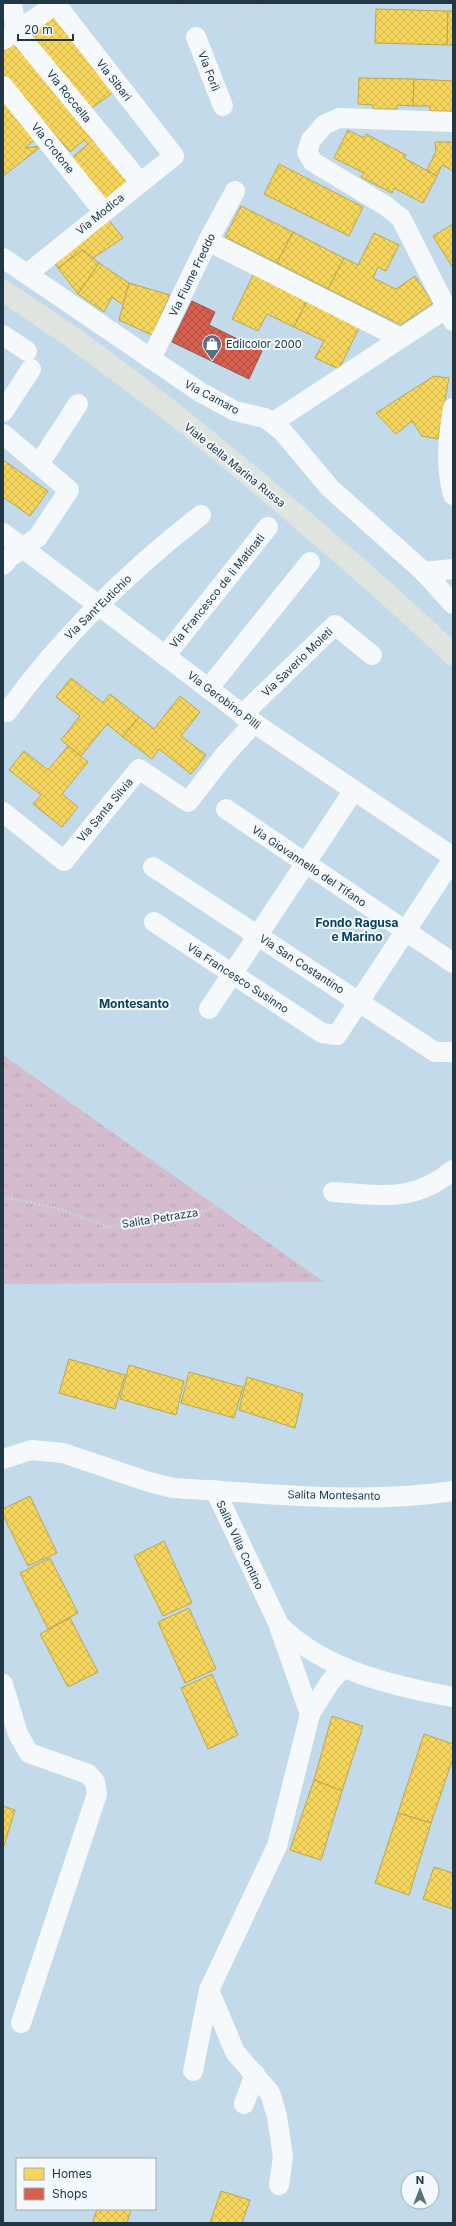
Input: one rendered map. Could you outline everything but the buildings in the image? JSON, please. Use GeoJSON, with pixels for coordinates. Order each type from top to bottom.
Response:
{"type":"FeatureCollection","features":[{"type":"Feature","properties":{"kind":"main road","name":"Viale della Marina Russa"},"geometry":{"type":"LineString","coordinates":[[3,291],[55,326],[210,444],[365,574],[453,655]]}},
{"type":"Feature","properties":{"kind":"street"},"geometry":{"type":"LineString","coordinates":[[10,36],[12,3]]}},
{"type":"Feature","properties":{"kind":"street"},"geometry":{"type":"LineString","coordinates":[[10,36],[56,4]]}},
{"type":"Feature","properties":{"kind":"street","name":"Via Sibari"},"geometry":{"type":"LineString","coordinates":[[56,4],[174,156]]}},
{"type":"Feature","properties":{"kind":"street","name":"Via Roccella"},"geometry":{"type":"LineString","coordinates":[[10,36],[140,182]]}},
{"type":"Feature","properties":{"kind":"street","name":"Via Forlì"},"geometry":{"type":"LineString","coordinates":[[196,37],[222,106]]}},
{"type":"Feature","properties":{"kind":"street","name":"Via Crotone"},"geometry":{"type":"LineString","coordinates":[[3,86],[103,211]]}},
{"type":"Feature","properties":{"kind":"street"},"geometry":{"type":"LineString","coordinates":[[272,423],[400,338],[450,314],[401,218],[386,206],[313,162],[307,152],[308,147],[318,130],[339,118],[453,122]]}},
{"type":"Feature","properties":{"kind":"street","name":"Via Modica"},"geometry":{"type":"LineString","coordinates":[[26,274],[103,211],[174,156]]}},
{"type":"Feature","properties":{"kind":"street","name":"Via Fiume Freddo"},"geometry":{"type":"LineString","coordinates":[[151,359],[208,240],[235,191]]}},
{"type":"Feature","properties":{"kind":"street"},"geometry":{"type":"LineString","coordinates":[[208,240],[400,338]]}},
{"type":"Feature","properties":{"kind":"street","name":"Via Camaro"},"geometry":{"type":"LineString","coordinates":[[3,258],[195,389],[227,407],[265,418],[272,423],[283,432],[330,488],[424,572],[453,604]]}},
{"type":"Feature","properties":{"kind":"street"},"geometry":{"type":"LineString","coordinates":[[3,335],[29,360],[3,412]]}},
{"type":"Feature","properties":{"kind":"street"},"geometry":{"type":"LineString","coordinates":[[39,464],[78,404]]}},
{"type":"Feature","properties":{"kind":"street"},"geometry":{"type":"LineString","coordinates":[[453,408],[447,452],[447,467],[453,495]]}},
{"type":"Feature","properties":{"kind":"street"},"geometry":{"type":"LineString","coordinates":[[3,434],[69,490],[38,537],[10,557],[3,565]]}},
{"type":"Feature","properties":{"kind":"street","name":"Via Sant'Eutichio"},"geometry":{"type":"LineString","coordinates":[[7,712],[54,650],[98,605],[157,551],[202,515]]}},
{"type":"Feature","properties":{"kind":"street","name":"Via Francesco de li Matinati"},"geometry":{"type":"LineString","coordinates":[[165,656],[268,527]]}},
{"type":"Feature","properties":{"kind":"street","name":"Via Gerobino Pilli"},"geometry":{"type":"LineString","coordinates":[[3,533],[248,719],[453,858]]}},
{"type":"Feature","properties":{"kind":"street"},"geometry":{"type":"LineString","coordinates":[[208,689],[310,562]]}},
{"type":"Feature","properties":{"kind":"street"},"geometry":{"type":"LineString","coordinates":[[424,572],[453,569]]}},
{"type":"Feature","properties":{"kind":"street","name":"Via Saverio Moleti"},"geometry":{"type":"LineString","coordinates":[[248,719],[335,625],[372,655]]}},
{"type":"Feature","properties":{"kind":"street","name":"Via Santa Silvia"},"geometry":{"type":"LineString","coordinates":[[3,812],[64,861],[139,769],[188,802],[223,757],[248,719]]}},
{"type":"Feature","properties":{"kind":"street"},"geometry":{"type":"LineString","coordinates":[[209,1009],[354,790]]}},
{"type":"Feature","properties":{"kind":"street","name":"Via Giovannello del Tifano"},"geometry":{"type":"LineString","coordinates":[[226,810],[453,963]]}},
{"type":"Feature","properties":{"kind":"street"},"geometry":{"type":"LineString","coordinates":[[359,1002],[453,858]]}},
{"type":"Feature","properties":{"kind":"street","name":"Via San Costantino"},"geometry":{"type":"LineString","coordinates":[[153,867],[435,1052],[453,1052]]}},
{"type":"Feature","properties":{"kind":"street","name":"Via Francesco Susinno"},"geometry":{"type":"LineString","coordinates":[[154,922],[232,974],[330,1034],[359,1002]]}},
{"type":"Feature","properties":{"kind":"street"},"geometry":{"type":"LineString","coordinates":[[333,1192],[383,1196],[417,1192],[453,1170]]}},
{"type":"Feature","properties":{"kind":"street","name":"Salita Villa Contino"},"geometry":{"type":"LineString","coordinates":[[3,1458],[31,1450],[63,1453],[149,1482],[174,1488],[214,1490],[279,1625],[304,1647],[344,1667],[397,1684],[453,1697]]}},
{"type":"Feature","properties":{"kind":"street","name":"Salita Montesanto"},"geometry":{"type":"LineString","coordinates":[[214,1490],[335,1496],[423,1495],[453,1491]]}},
{"type":"Feature","properties":{"kind":"street"},"geometry":{"type":"LineString","coordinates":[[279,1625],[310,1714]]}},
{"type":"Feature","properties":{"kind":"street"},"geometry":{"type":"LineString","coordinates":[[193,2071],[208,1990],[277,1846],[310,1714],[330,1682],[344,1667]]}},
{"type":"Feature","properties":{"kind":"street"},"geometry":{"type":"LineString","coordinates":[[3,1684],[18,1734],[29,1753],[88,1774],[95,1782],[97,1794],[21,2023]]}},
{"type":"Feature","properties":{"kind":"street"},"geometry":{"type":"LineString","coordinates":[[208,1990],[235,2052],[270,2093],[277,2116],[283,2157],[279,2185]]}},
{"type":"Feature","properties":{"kind":"street"},"geometry":{"type":"LineString","coordinates":[[244,2104],[255,2074]]}},
{"type":"Feature","properties":{"kind":"path"},"geometry":{"type":"LineString","coordinates":[[196,37],[266,3]]}},
{"type":"Feature","properties":{"kind":"path","name":"Salita Petrazza"},"geometry":{"type":"LineString","coordinates":[[3,1197],[56,1208],[108,1226],[204,1211],[252,1188],[333,1192]]}},
{"type":"Feature","properties":{"kind":"green space"},"geometry":{"type":"Polygon","coordinates":[[[3,1055],[324,1282],[3,1284],[3,1055]]]}},
{"type":"Feature","properties":{"kind":"place","name":"Edilcolor 2000"},"geometry":{"type":"Point","coordinates":[212,361]}},
{"type":"Feature","properties":{"kind":"district","name":"Fondo Ragusa e Marino"},"geometry":{"type":"Point","coordinates":[357,930]}},
{"type":"Feature","properties":{"kind":"district","name":"Montesanto"},"geometry":{"type":"Point","coordinates":[134,1004]}}]}
